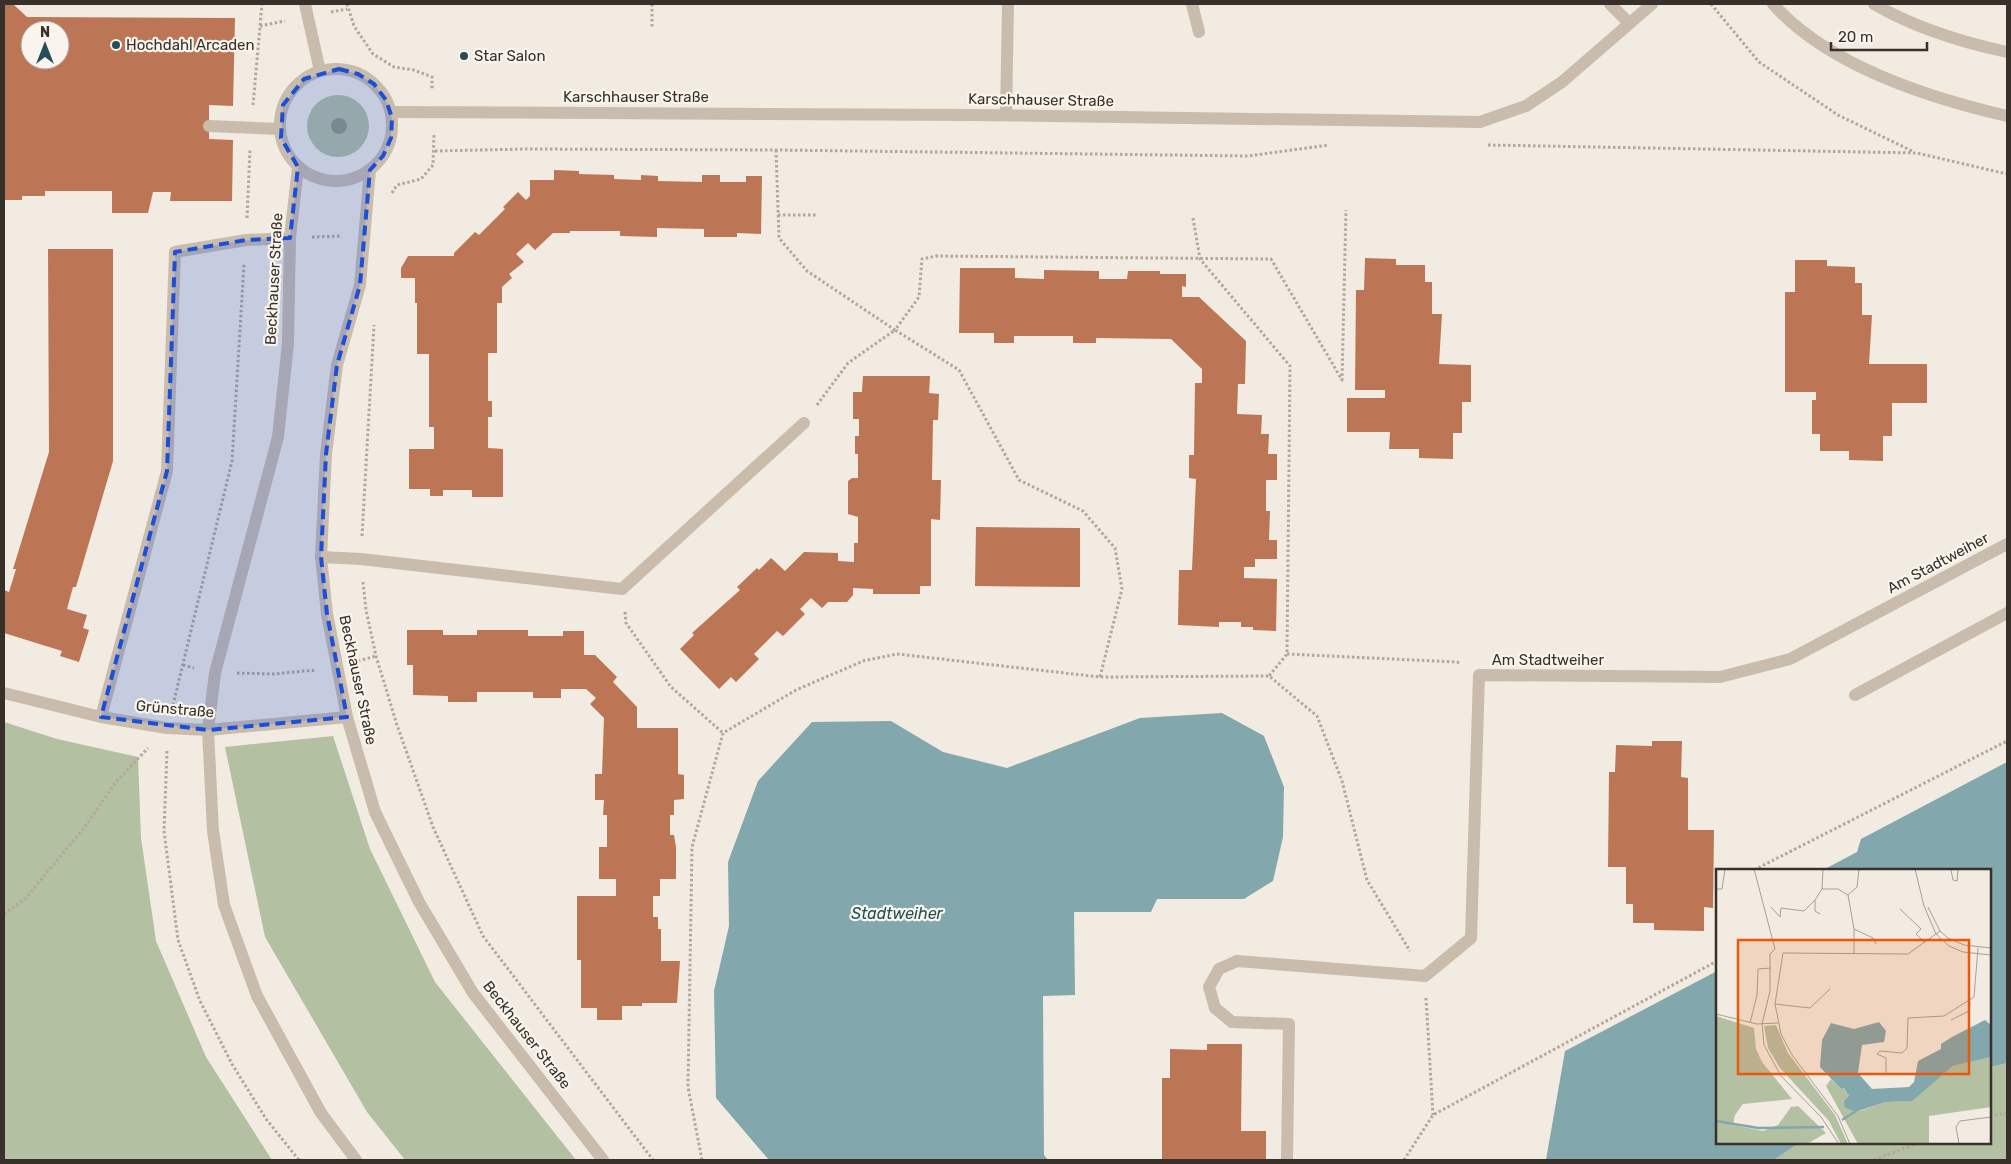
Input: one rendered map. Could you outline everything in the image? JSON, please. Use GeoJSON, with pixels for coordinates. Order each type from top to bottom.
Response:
{"type":"FeatureCollection","features":[{"type":"Feature","properties":{"kind":"street"},"geometry":{"type":"LineString","coordinates":[[305,4],[320,71]]}},
{"type":"Feature","properties":{"kind":"street"},"geometry":{"type":"LineString","coordinates":[[1006,115],[1008,4]]}},
{"type":"Feature","properties":{"kind":"street"},"geometry":{"type":"LineString","coordinates":[[1192,4],[1199,32]]}},
{"type":"Feature","properties":{"kind":"street"},"geometry":{"type":"LineString","coordinates":[[1610,4],[1629,23]]}},
{"type":"Feature","properties":{"kind":"street","name":"Karschhauser Straße"},"geometry":{"type":"LineString","coordinates":[[391,112],[1006,115],[1480,122],[1526,106],[1562,82],[1652,4]]}},
{"type":"Feature","properties":{"kind":"street"},"geometry":{"type":"LineString","coordinates":[[1773,4],[1784,16],[1831,50],[1882,76],[1955,104],[2007,116]]}},
{"type":"Feature","properties":{"kind":"street"},"geometry":{"type":"LineString","coordinates":[[1874,4],[1890,13],[1961,42],[2007,52]]}},
{"type":"Feature","properties":{"kind":"street"},"geometry":{"type":"LineString","coordinates":[[339,69],[358,74],[374,84],[386,100],[391,112],[391,138],[383,156],[370,170],[352,179],[333,181],[314,177],[298,167],[287,154],[280,129],[283,105],[292,90],[304,78],[320,71],[339,69]]}},
{"type":"Feature","properties":{"kind":"street"},"geometry":{"type":"LineString","coordinates":[[209,126],[280,129]]}},
{"type":"Feature","properties":{"kind":"street","name":"Beckhauser Straße"},"geometry":{"type":"LineString","coordinates":[[298,167],[290,238],[288,343],[278,437],[215,673],[208,730],[213,831],[224,905],[257,996],[321,1113],[356,1160]]}},
{"type":"Feature","properties":{"kind":"street","name":"Beckhauser Straße"},"geometry":{"type":"LineString","coordinates":[[370,170],[366,236],[360,285],[337,365],[326,454],[321,557],[327,614],[347,717],[376,812],[419,902],[473,993],[603,1160]]}},
{"type":"Feature","properties":{"kind":"street"},"geometry":{"type":"LineString","coordinates":[[101,717],[167,471],[175,252],[246,240],[290,238]]}},
{"type":"Feature","properties":{"kind":"street"},"geometry":{"type":"LineString","coordinates":[[321,557],[361,559],[622,589],[804,423]]}},
{"type":"Feature","properties":{"kind":"street","name":"Am Stadtweiher"},"geometry":{"type":"LineString","coordinates":[[1424,976],[1471,938],[1479,676],[1720,676],[1790,659],[2007,544]]}},
{"type":"Feature","properties":{"kind":"street"},"geometry":{"type":"LineString","coordinates":[[1855,695],[2007,613]]}},
{"type":"Feature","properties":{"kind":"street","name":"Grünstraße"},"geometry":{"type":"LineString","coordinates":[[4,693],[101,717],[167,728],[208,730],[347,717]]}},
{"type":"Feature","properties":{"kind":"street"},"geometry":{"type":"LineString","coordinates":[[1287,1158],[1289,1024],[1232,1022],[1215,1008],[1209,987],[1219,969],[1237,961],[1424,976]]}},
{"type":"Feature","properties":{"kind":"path"},"geometry":{"type":"LineString","coordinates":[[347,4],[347,9],[354,26],[374,54],[394,67],[414,70],[432,77],[435,151],[433,165],[421,179],[396,186],[386,201]]}},
{"type":"Feature","properties":{"kind":"path"},"geometry":{"type":"LineString","coordinates":[[652,4],[652,29]]}},
{"type":"Feature","properties":{"kind":"path"},"geometry":{"type":"LineString","coordinates":[[1712,4],[1759,62],[1838,115],[1917,153]]}},
{"type":"Feature","properties":{"kind":"path"},"geometry":{"type":"LineString","coordinates":[[435,151],[528,149],[776,150],[936,154],[1248,156],[1337,144]]}},
{"type":"Feature","properties":{"kind":"path"},"geometry":{"type":"LineString","coordinates":[[1485,144],[1917,153],[2007,174]]}},
{"type":"Feature","properties":{"kind":"path"},"geometry":{"type":"LineString","coordinates":[[776,150],[778,238],[807,271],[959,370],[1019,480],[1083,511],[1115,548],[1122,589],[1100,676]]}},
{"type":"Feature","properties":{"kind":"path"},"geometry":{"type":"LineString","coordinates":[[804,423],[848,363],[895,330],[919,297],[922,259],[936,256],[1271,259],[1342,380],[1346,210]]}},
{"type":"Feature","properties":{"kind":"path"},"geometry":{"type":"LineString","coordinates":[[778,215],[818,215]]}},
{"type":"Feature","properties":{"kind":"path"},"geometry":{"type":"LineString","coordinates":[[1193,218],[1200,259],[1290,366],[1287,654],[1270,676]]}},
{"type":"Feature","properties":{"kind":"path"},"geometry":{"type":"LineString","coordinates":[[290,238],[366,236]]}},
{"type":"Feature","properties":{"kind":"path"},"geometry":{"type":"LineString","coordinates":[[375,315],[367,413],[361,559],[366,610],[376,656],[396,726],[433,827],[483,936],[653,1160]]}},
{"type":"Feature","properties":{"kind":"path"},"geometry":{"type":"LineString","coordinates":[[622,589],[626,623],[670,687],[723,733]]}},
{"type":"Feature","properties":{"kind":"path"},"geometry":{"type":"LineString","coordinates":[[702,1160],[688,1087],[692,847],[723,733],[796,690],[863,661],[897,654],[1100,676],[1270,676],[1317,716],[1342,781],[1367,880],[1424,976],[1433,1115]]}},
{"type":"Feature","properties":{"kind":"path"},"geometry":{"type":"LineString","coordinates":[[1287,654],[1457,662],[1479,676]]}},
{"type":"Feature","properties":{"kind":"path"},"geometry":{"type":"LineString","coordinates":[[183,665],[215,673],[274,674],[337,668],[376,656]]}},
{"type":"Feature","properties":{"kind":"path"},"geometry":{"type":"LineString","coordinates":[[4,914],[24,900],[84,828],[116,782],[167,728]]}},
{"type":"Feature","properties":{"kind":"path"},"geometry":{"type":"LineString","coordinates":[[1756,869],[2007,741]]}},
{"type":"Feature","properties":{"kind":"path"},"geometry":{"type":"LineString","coordinates":[[1404,1160],[1433,1115],[1716,962]]}},
{"type":"Feature","properties":{"kind":"path"},"geometry":{"type":"LineString","coordinates":[[1991,1116],[2007,1113]]}},
{"type":"Feature","properties":{"kind":"path"},"geometry":{"type":"LineString","coordinates":[[1874,1160],[1915,1144]]}},
{"type":"Feature","properties":{"kind":"highlighted area"},"geometry":{"type":"Polygon","coordinates":[[[339,69],[358,74],[374,84],[386,100],[392,118],[391,138],[383,156],[370,170],[360,285],[337,365],[326,454],[321,557],[327,614],[347,717],[208,730],[101,717],[167,471],[175,252],[246,240],[290,238],[298,167],[281,138],[283,105],[304,79],[339,69]]]}},
{"type":"Feature","properties":{"kind":"green space"},"geometry":{"type":"Polygon","coordinates":[[[338,95],[350,97],[360,104],[367,114],[369,126],[367,138],[360,148],[350,155],[338,157],[326,155],[316,148],[309,138],[307,126],[309,114],[316,104],[326,97],[338,95]]]}},
{"type":"Feature","properties":{"kind":"green space"},"geometry":{"type":"Polygon","coordinates":[[[4,722],[57,739],[138,757],[141,838],[156,941],[206,1057],[272,1160],[4,1160],[4,722]]]}},
{"type":"Feature","properties":{"kind":"green space"},"geometry":{"type":"Polygon","coordinates":[[[333,736],[370,849],[435,982],[576,1160],[405,1160],[367,1112],[265,937],[225,747],[333,736]]]}},
{"type":"Feature","properties":{"kind":"green space"},"geometry":{"type":"Polygon","coordinates":[[[2007,1063],[2007,1160],[1774,1160],[1798,1144],[1991,1144],[1991,1067],[2007,1063]]]}},
{"type":"Feature","properties":{"kind":"water","name":"Stadtweiher"},"geometry":{"type":"Polygon","coordinates":[[[1222,713],[1264,736],[1284,787],[1283,837],[1273,881],[1244,899],[1157,899],[1151,912],[1074,912],[1075,995],[1043,996],[1044,1155],[1048,1160],[769,1160],[716,1098],[714,991],[729,926],[728,862],[758,781],[812,722],[891,721],[943,752],[1007,768],[1140,718],[1222,713]]]}},
{"type":"Feature","properties":{"kind":"water"},"geometry":{"type":"Polygon","coordinates":[[[2007,762],[2007,1063],[1991,1067],[1991,869],[1825,869],[1857,852],[1861,839],[2007,762]]]}},
{"type":"Feature","properties":{"kind":"water"},"geometry":{"type":"Polygon","coordinates":[[[1716,972],[1716,1144],[1798,1144],[1774,1160],[1546,1160],[1565,1051],[1716,972]]]}},
{"type":"Feature","properties":{"kind":"building"},"geometry":{"type":"Polygon","coordinates":[[[4,4],[13,4],[27,17],[235,18],[233,106],[209,105],[209,139],[233,140],[232,201],[170,201],[171,192],[153,192],[148,213],[112,213],[112,191],[45,191],[45,196],[22,196],[22,200],[4,200],[4,4]]]}},
{"type":"Feature","properties":{"kind":"building"},"geometry":{"type":"Polygon","coordinates":[[[554,170],[579,171],[579,174],[614,175],[614,179],[641,180],[641,175],[658,176],[658,181],[702,182],[702,175],[720,175],[720,182],[746,182],[746,176],[762,176],[761,234],[737,233],[737,237],[704,237],[704,229],[657,228],[657,237],[620,236],[620,231],[570,231],[570,233],[553,233],[535,250],[528,243],[516,254],[524,262],[509,274],[512,278],[502,287],[502,303],[497,303],[497,353],[488,353],[488,401],[492,401],[492,417],[488,417],[488,448],[503,449],[503,497],[472,497],[472,490],[443,490],[443,496],[430,496],[430,489],[409,489],[409,449],[434,449],[434,427],[429,427],[429,354],[417,354],[415,278],[401,278],[401,268],[408,256],[454,256],[454,253],[475,232],[479,235],[505,209],[503,207],[518,192],[526,200],[530,196],[530,180],[554,180],[554,170]]]}},
{"type":"Feature","properties":{"kind":"building"},"geometry":{"type":"Polygon","coordinates":[[[48,249],[113,249],[113,461],[76,587],[73,587],[67,609],[87,615],[83,628],[89,630],[79,662],[60,656],[62,651],[4,633],[4,590],[9,592],[16,569],[13,569],[49,452],[48,249]]]}},
{"type":"Feature","properties":{"kind":"building"},"geometry":{"type":"Polygon","coordinates":[[[1365,258],[1396,259],[1396,265],[1425,265],[1425,282],[1432,282],[1432,314],[1442,314],[1439,364],[1471,365],[1471,402],[1462,402],[1462,433],[1453,433],[1453,459],[1419,458],[1419,449],[1389,449],[1390,432],[1347,432],[1347,398],[1385,398],[1385,390],[1355,390],[1356,290],[1364,290],[1365,258]]]}},
{"type":"Feature","properties":{"kind":"building"},"geometry":{"type":"Polygon","coordinates":[[[1795,260],[1827,260],[1827,266],[1855,267],[1855,283],[1862,283],[1862,315],[1872,315],[1869,364],[1927,364],[1927,403],[1892,403],[1892,436],[1883,436],[1883,461],[1849,460],[1849,451],[1820,451],[1820,434],[1812,434],[1812,400],[1816,400],[1816,392],[1785,392],[1785,292],[1795,292],[1795,260]]]}},
{"type":"Feature","properties":{"kind":"building"},"geometry":{"type":"Polygon","coordinates":[[[960,268],[1015,268],[1015,278],[1044,279],[1044,270],[1099,271],[1099,279],[1127,279],[1128,271],[1160,271],[1160,274],[1186,274],[1186,287],[1182,286],[1182,297],[1199,297],[1246,341],[1245,384],[1238,384],[1237,414],[1262,415],[1261,434],[1269,434],[1268,454],[1277,454],[1277,480],[1266,480],[1266,511],[1270,511],[1269,540],[1277,540],[1277,559],[1255,559],[1255,567],[1244,567],[1244,578],[1277,579],[1276,631],[1253,630],[1253,627],[1241,627],[1241,622],[1219,622],[1219,627],[1178,625],[1179,570],[1192,570],[1196,479],[1189,478],[1189,455],[1194,455],[1195,383],[1202,383],[1202,369],[1171,339],[1096,338],[1096,343],[1073,343],[1073,336],[1014,336],[1014,343],[994,343],[994,333],[959,333],[960,268]]]}},
{"type":"Feature","properties":{"kind":"building"},"geometry":{"type":"Polygon","coordinates":[[[863,376],[930,376],[929,393],[939,394],[938,420],[933,420],[932,480],[941,480],[940,520],[931,519],[931,586],[920,586],[920,594],[873,594],[873,589],[853,588],[853,595],[847,602],[828,602],[822,608],[811,598],[800,609],[805,614],[783,636],[777,631],[754,654],[759,659],[736,682],[731,677],[719,689],[680,649],[694,635],[692,633],[740,590],[737,587],[757,568],[759,570],[771,558],[785,571],[804,552],[838,553],[838,561],[854,562],[854,543],[858,543],[858,517],[848,514],[848,481],[852,478],[858,478],[858,454],[855,454],[855,436],[859,436],[859,419],[853,419],[853,392],[862,392],[863,376]]]}},
{"type":"Feature","properties":{"kind":"building"},"geometry":{"type":"Polygon","coordinates":[[[976,527],[1080,528],[1080,587],[975,586],[976,527]]]}},
{"type":"Feature","properties":{"kind":"building"},"geometry":{"type":"Polygon","coordinates":[[[407,630],[443,630],[443,635],[477,635],[477,630],[528,630],[528,636],[563,636],[563,631],[584,631],[584,655],[595,655],[617,677],[613,682],[637,707],[637,728],[678,728],[678,774],[684,775],[684,799],[674,800],[674,815],[670,815],[670,835],[674,835],[676,847],[676,879],[660,879],[660,896],[653,896],[653,917],[658,917],[658,929],[661,929],[661,961],[680,961],[677,1003],[642,1003],[642,1006],[622,1006],[622,1020],[597,1020],[597,1008],[581,1008],[581,960],[577,960],[577,896],[616,896],[616,879],[599,879],[599,847],[607,847],[607,815],[603,815],[604,800],[595,800],[595,774],[602,774],[604,718],[590,704],[596,698],[586,689],[561,689],[561,698],[533,698],[533,692],[477,692],[477,702],[448,702],[448,696],[413,695],[413,665],[407,665],[407,630]]]}},
{"type":"Feature","properties":{"kind":"building"},"geometry":{"type":"Polygon","coordinates":[[[1652,741],[1682,741],[1681,777],[1688,778],[1688,830],[1714,830],[1713,908],[1704,907],[1704,931],[1654,930],[1654,923],[1633,923],[1633,904],[1626,904],[1626,867],[1608,867],[1609,772],[1615,772],[1616,745],[1652,746],[1652,741]]]}},
{"type":"Feature","properties":{"kind":"building"},"geometry":{"type":"Polygon","coordinates":[[[1207,1044],[1242,1044],[1241,1131],[1266,1131],[1266,1160],[1162,1160],[1162,1078],[1170,1078],[1170,1049],[1207,1050],[1207,1044]]]}},
{"type":"Feature","properties":{"kind":"place","name":"Hochdahl Arcaden"},"geometry":{"type":"Point","coordinates":[116,45]}},
{"type":"Feature","properties":{"kind":"place","name":"Star Salon"},"geometry":{"type":"Point","coordinates":[464,56]}}]}
